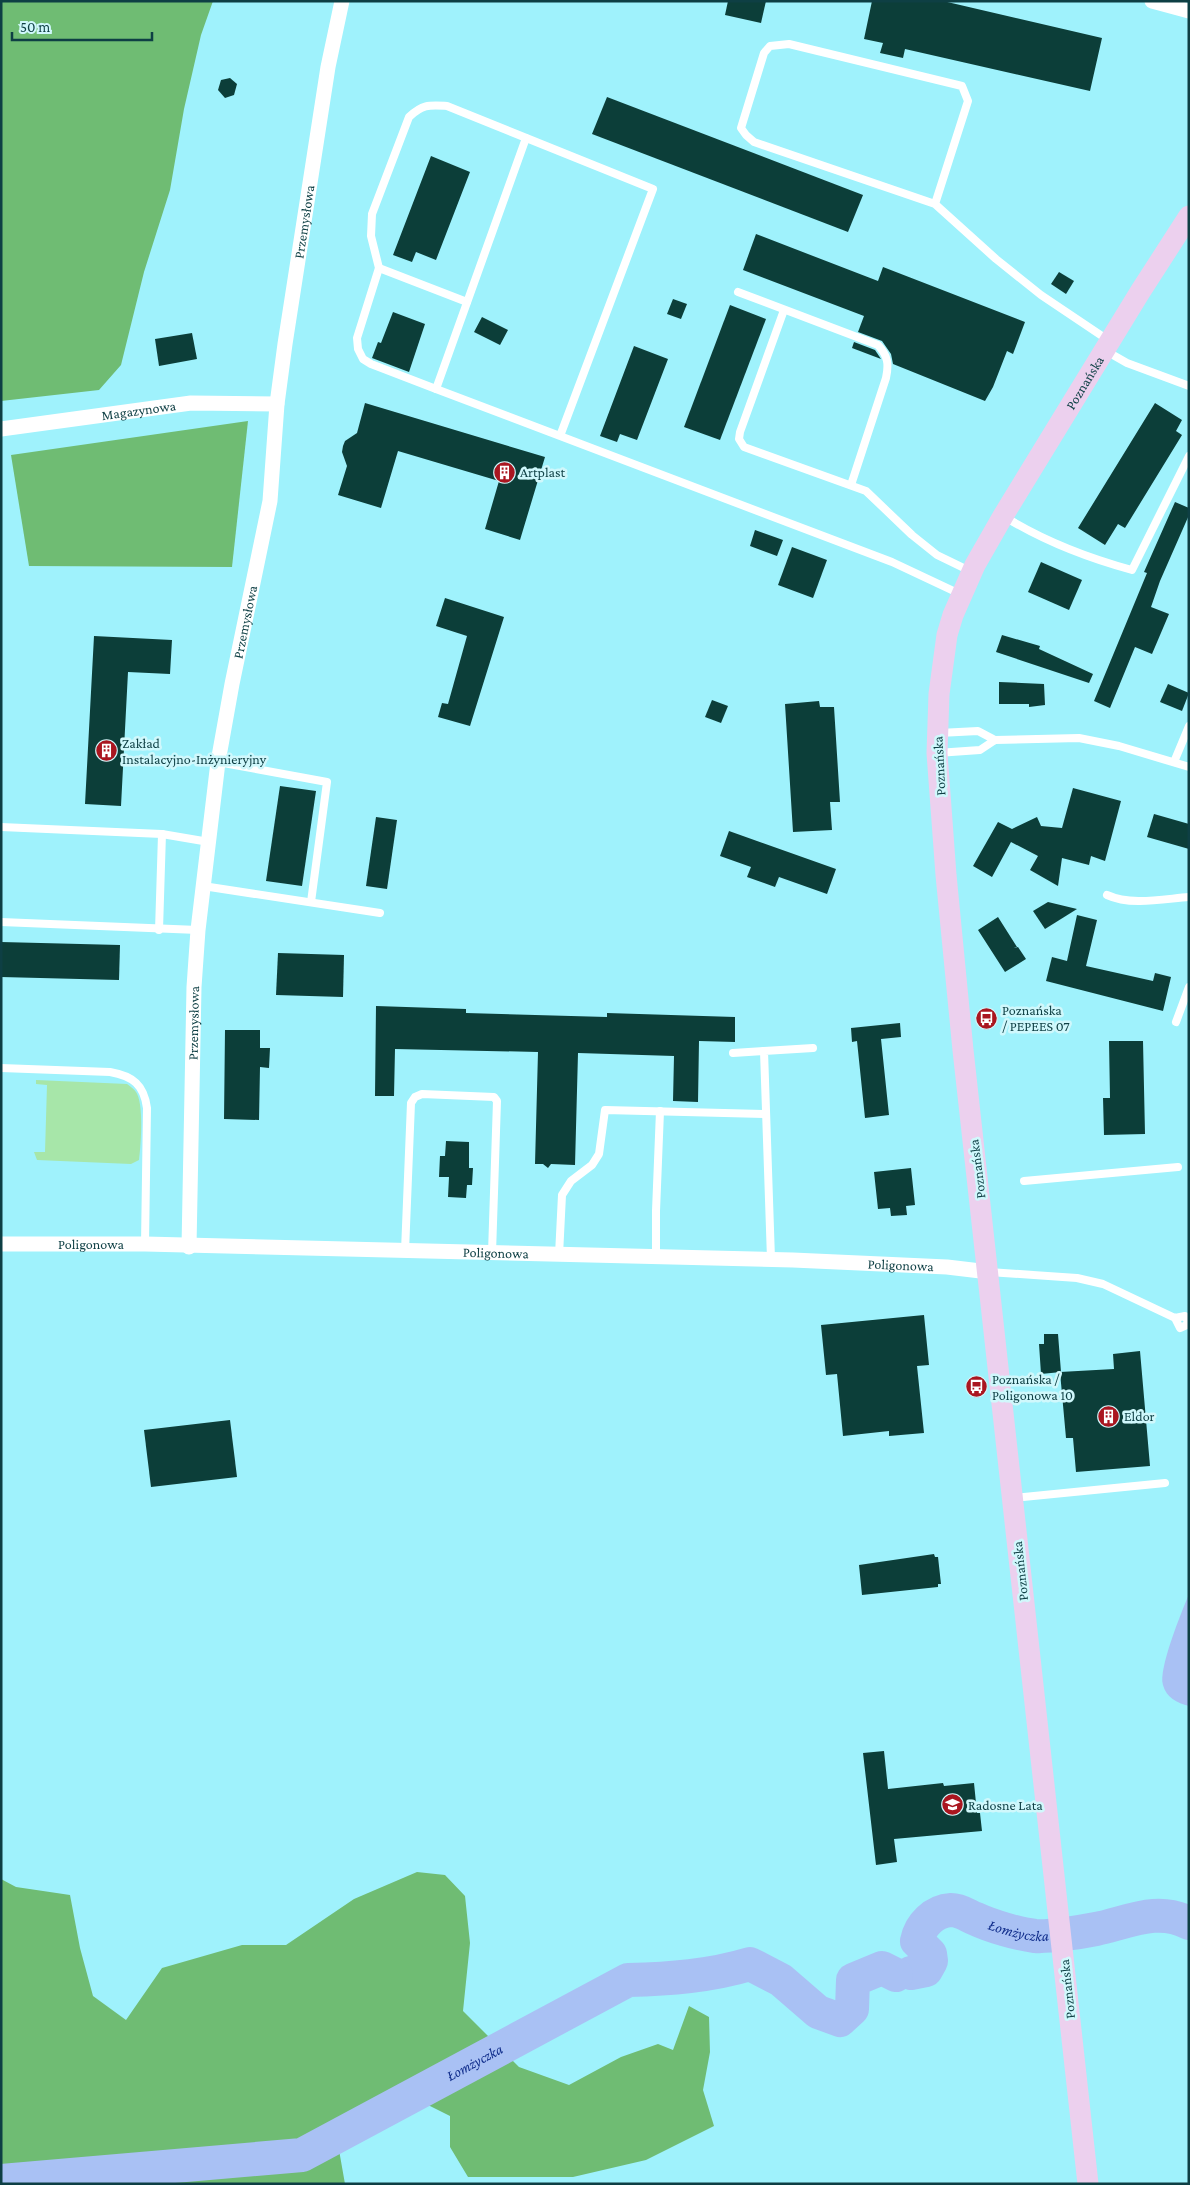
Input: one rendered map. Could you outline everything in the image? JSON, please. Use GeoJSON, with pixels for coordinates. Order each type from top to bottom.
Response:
{"type":"FeatureCollection","features":[{"type":"Feature","properties":{"kind":"main road","name":"Poznańska"},"geometry":{"type":"LineString","coordinates":[[1088,2184],[959,1013],[946,875],[937,743],[939,694],[944,650],[953,615],[972,572],[1003,516],[1189,216]]}},
{"type":"Feature","properties":{"kind":"street","name":"Przemysłowa"},"geometry":{"type":"LineString","coordinates":[[189,1247],[194,986],[198,930],[218,762],[232,684],[270,501],[277,404],[328,67],[342,1]]}},
{"type":"Feature","properties":{"kind":"street"},"geometry":{"type":"LineString","coordinates":[[1152,1],[1189,11]]}},
{"type":"Feature","properties":{"kind":"street","name":"Magazynowa"},"geometry":{"type":"LineString","coordinates":[[1,429],[191,404],[277,404]]}},
{"type":"Feature","properties":{"kind":"street","name":"Poligonowa"},"geometry":{"type":"LineString","coordinates":[[1,1244],[145,1244],[189,1247],[771,1260],[947,1267],[989,1272]]}},
{"type":"Feature","properties":{"kind":"lane"},"geometry":{"type":"LineString","coordinates":[[935,204],[968,102],[962,86],[789,44],[770,46],[764,53],[741,128],[754,142],[935,204],[996,260],[1128,363],[1189,386]]}},
{"type":"Feature","properties":{"kind":"lane"},"geometry":{"type":"LineString","coordinates":[[560,436],[653,189],[447,106],[427,105],[418,108],[409,117],[372,214],[372,236],[379,268],[359,328],[358,349],[363,359],[371,364],[436,389],[892,562],[962,595]]}},
{"type":"Feature","properties":{"kind":"lane"},"geometry":{"type":"LineString","coordinates":[[436,389],[526,138]]}},
{"type":"Feature","properties":{"kind":"lane"},"geometry":{"type":"LineString","coordinates":[[379,268],[467,302]]}},
{"type":"Feature","properties":{"kind":"lane"},"geometry":{"type":"LineString","coordinates":[[738,292],[878,345],[888,358],[889,367],[886,378],[851,485]]}},
{"type":"Feature","properties":{"kind":"lane"},"geometry":{"type":"LineString","coordinates":[[784,310],[740,432],[739,439],[744,447],[866,491],[912,535],[937,555],[972,572]]}},
{"type":"Feature","properties":{"kind":"lane"},"geometry":{"type":"LineString","coordinates":[[1003,516],[1024,529],[1089,557],[1132,570],[1189,456]]}},
{"type":"Feature","properties":{"kind":"lane"},"geometry":{"type":"LineString","coordinates":[[1174,762],[1189,726]]}},
{"type":"Feature","properties":{"kind":"lane"},"geometry":{"type":"LineString","coordinates":[[937,743],[978,731],[995,740],[1079,738],[1119,746],[1189,767]]}},
{"type":"Feature","properties":{"kind":"lane"},"geometry":{"type":"LineString","coordinates":[[937,743],[980,750],[995,740]]}},
{"type":"Feature","properties":{"kind":"lane"},"geometry":{"type":"LineString","coordinates":[[218,762],[327,782],[311,902]]}},
{"type":"Feature","properties":{"kind":"lane"},"geometry":{"type":"LineString","coordinates":[[1,827],[162,834],[209,842]]}},
{"type":"Feature","properties":{"kind":"lane"},"geometry":{"type":"LineString","coordinates":[[159,930],[162,834]]}},
{"type":"Feature","properties":{"kind":"lane"},"geometry":{"type":"LineString","coordinates":[[203,886],[380,913]]}},
{"type":"Feature","properties":{"kind":"lane"},"geometry":{"type":"LineString","coordinates":[[1107,894],[1116,899],[1132,900],[1189,897]]}},
{"type":"Feature","properties":{"kind":"lane"},"geometry":{"type":"LineString","coordinates":[[1,922],[159,930],[198,930]]}},
{"type":"Feature","properties":{"kind":"lane"},"geometry":{"type":"LineString","coordinates":[[1176,1022],[1183,1008],[1189,987]]}},
{"type":"Feature","properties":{"kind":"lane"},"geometry":{"type":"LineString","coordinates":[[733,1053],[813,1048]]}},
{"type":"Feature","properties":{"kind":"lane"},"geometry":{"type":"LineString","coordinates":[[764,1051],[771,1260]]}},
{"type":"Feature","properties":{"kind":"lane"},"geometry":{"type":"LineString","coordinates":[[1,1068],[110,1072],[124,1074],[140,1085],[145,1096],[147,1108],[145,1244]]}},
{"type":"Feature","properties":{"kind":"lane"},"geometry":{"type":"LineString","coordinates":[[404,1252],[411,1103],[422,1094],[494,1097],[497,1101],[492,1253]]}},
{"type":"Feature","properties":{"kind":"lane"},"geometry":{"type":"LineString","coordinates":[[559,1255],[562,1195],[571,1181],[592,1165],[599,1154],[605,1110],[765,1114]]}},
{"type":"Feature","properties":{"kind":"lane"},"geometry":{"type":"LineString","coordinates":[[656,1257],[660,1111]]}},
{"type":"Feature","properties":{"kind":"lane"},"geometry":{"type":"LineString","coordinates":[[1024,1181],[1178,1167]]}},
{"type":"Feature","properties":{"kind":"lane"},"geometry":{"type":"LineString","coordinates":[[989,1272],[1077,1278],[1103,1284],[1176,1318]]}},
{"type":"Feature","properties":{"kind":"lane"},"geometry":{"type":"LineString","coordinates":[[1012,1498],[1165,1483]]}},
{"type":"Feature","properties":{"kind":"green space"},"geometry":{"type":"Polygon","coordinates":[[[1,1],[213,1],[201,35],[184,109],[170,190],[144,272],[121,365],[99,390],[1,401],[1,1]]]}},
{"type":"Feature","properties":{"kind":"green space"},"geometry":{"type":"Polygon","coordinates":[[[248,421],[232,567],[29,566],[11,455],[248,421]]]}},
{"type":"Feature","properties":{"kind":"green space"},"geometry":{"type":"Polygon","coordinates":[[[36,1080],[127,1084],[131,1087],[139,1098],[140,1105],[141,1135],[139,1160],[131,1164],[37,1160],[34,1152],[45,1152],[47,1085],[36,1084],[36,1080]]]}},
{"type":"Feature","properties":{"kind":"green space"},"geometry":{"type":"Polygon","coordinates":[[[417,1872],[445,1875],[465,1896],[470,1943],[463,2011],[519,2067],[569,2085],[621,2057],[658,2044],[673,2050],[689,2006],[709,2017],[710,2052],[703,2090],[714,2126],[646,2160],[573,2177],[468,2177],[450,2147],[450,2116],[428,2105],[369,2131],[339,2150],[345,2184],[1,2184],[1,1879],[16,1887],[70,1895],[80,1948],[93,1996],[126,2020],[162,1968],[242,1945],[286,1945],[354,1899],[417,1872]]]}},
{"type":"Feature","properties":{"kind":"water"},"geometry":{"type":"Polygon","coordinates":[[[1189,1594],[1189,1706],[1169,1696],[1164,1689],[1162,1677],[1167,1654],[1189,1594]]]}},
{"type":"Feature","properties":{"kind":"building"},"geometry":{"type":"Polygon","coordinates":[[[728,1],[766,1],[761,23],[725,15],[728,1]]]}},
{"type":"Feature","properties":{"kind":"building"},"geometry":{"type":"Polygon","coordinates":[[[872,1],[943,1],[1102,38],[1090,91],[905,49],[903,58],[880,53],[883,43],[864,39],[872,1]]]}},
{"type":"Feature","properties":{"kind":"building"},"geometry":{"type":"Polygon","coordinates":[[[230,78],[237,84],[234,95],[225,98],[218,90],[221,80],[230,78]]]}},
{"type":"Feature","properties":{"kind":"building"},"geometry":{"type":"Polygon","coordinates":[[[607,97],[863,195],[848,232],[592,134],[607,97]]]}},
{"type":"Feature","properties":{"kind":"building"},"geometry":{"type":"Polygon","coordinates":[[[431,156],[470,172],[436,260],[416,252],[412,262],[393,255],[431,156]]]}},
{"type":"Feature","properties":{"kind":"building"},"geometry":{"type":"Polygon","coordinates":[[[756,234],[878,281],[883,267],[1025,322],[1013,354],[1007,351],[993,387],[985,401],[893,364],[891,354],[882,341],[858,332],[864,316],[743,270],[756,234]]]}},
{"type":"Feature","properties":{"kind":"building"},"geometry":{"type":"Polygon","coordinates":[[[1059,272],[1074,281],[1066,294],[1051,284],[1059,272]]]}},
{"type":"Feature","properties":{"kind":"building"},"geometry":{"type":"Polygon","coordinates":[[[673,299],[687,304],[681,319],[667,314],[673,299]]]}},
{"type":"Feature","properties":{"kind":"building"},"geometry":{"type":"Polygon","coordinates":[[[730,305],[766,319],[720,440],[684,427],[730,305]]]}},
{"type":"Feature","properties":{"kind":"building"},"geometry":{"type":"Polygon","coordinates":[[[393,312],[425,324],[409,372],[372,358],[378,342],[381,343],[393,312]]]}},
{"type":"Feature","properties":{"kind":"building"},"geometry":{"type":"Polygon","coordinates":[[[482,317],[508,330],[500,345],[474,332],[482,317]]]}},
{"type":"Feature","properties":{"kind":"building"},"geometry":{"type":"Polygon","coordinates":[[[192,333],[197,359],[159,366],[155,339],[192,333]]]}},
{"type":"Feature","properties":{"kind":"building"},"geometry":{"type":"Polygon","coordinates":[[[854,342],[875,350],[881,359],[852,348],[854,342]]]}},
{"type":"Feature","properties":{"kind":"building"},"geometry":{"type":"Polygon","coordinates":[[[634,346],[668,359],[637,440],[620,434],[617,442],[600,436],[634,346]]]}},
{"type":"Feature","properties":{"kind":"building","name":"Artplast"},"geometry":{"type":"Polygon","coordinates":[[[365,403],[545,457],[520,540],[485,529],[499,481],[398,451],[381,508],[338,495],[347,466],[342,452],[343,446],[345,441],[357,433],[365,403]]]}},
{"type":"Feature","properties":{"kind":"building"},"geometry":{"type":"Polygon","coordinates":[[[1155,403],[1182,420],[1176,431],[1182,435],[1125,528],[1118,524],[1105,545],[1078,528],[1155,403]]]}},
{"type":"Feature","properties":{"kind":"building"},"geometry":{"type":"Polygon","coordinates":[[[1175,502],[1189,508],[1189,515],[1160,581],[1151,607],[1169,614],[1152,654],[1135,647],[1110,708],[1094,701],[1147,573],[1144,572],[1175,502]]]}},
{"type":"Feature","properties":{"kind":"building"},"geometry":{"type":"Polygon","coordinates":[[[755,530],[783,540],[777,556],[750,546],[755,530]]]}},
{"type":"Feature","properties":{"kind":"building"},"geometry":{"type":"Polygon","coordinates":[[[792,547],[827,560],[813,598],[778,585],[792,547]]]}},
{"type":"Feature","properties":{"kind":"building"},"geometry":{"type":"Polygon","coordinates":[[[1041,562],[1082,580],[1069,610],[1028,592],[1041,562]]]}},
{"type":"Feature","properties":{"kind":"building"},"geometry":{"type":"Polygon","coordinates":[[[445,598],[504,617],[470,726],[438,717],[442,703],[448,704],[467,636],[436,626],[445,598]]]}},
{"type":"Feature","properties":{"kind":"building"},"geometry":{"type":"Polygon","coordinates":[[[1002,635],[1040,646],[1039,649],[1093,674],[1089,683],[996,652],[1002,635]]]}},
{"type":"Feature","properties":{"kind":"building"},"geometry":{"type":"Polygon","coordinates":[[[94,636],[172,640],[170,674],[128,672],[121,806],[85,804],[94,636]]]}},
{"type":"Feature","properties":{"kind":"building"},"geometry":{"type":"Polygon","coordinates":[[[999,682],[1044,684],[1045,705],[1029,707],[1029,704],[999,704],[999,682]]]}},
{"type":"Feature","properties":{"kind":"building"},"geometry":{"type":"Polygon","coordinates":[[[1168,684],[1189,693],[1182,711],[1160,702],[1168,684]]]}},
{"type":"Feature","properties":{"kind":"building"},"geometry":{"type":"Polygon","coordinates":[[[712,700],[728,706],[721,723],[705,717],[712,700]]]}},
{"type":"Feature","properties":{"kind":"building"},"geometry":{"type":"Polygon","coordinates":[[[819,701],[820,707],[834,707],[840,802],[830,802],[832,830],[793,832],[785,704],[819,701]]]}},
{"type":"Feature","properties":{"kind":"building"},"geometry":{"type":"Polygon","coordinates":[[[280,786],[316,791],[302,886],[266,881],[280,786]]]}},
{"type":"Feature","properties":{"kind":"building"},"geometry":{"type":"Polygon","coordinates":[[[1073,788],[1121,801],[1105,861],[1091,856],[1089,865],[1062,858],[1058,886],[1030,870],[1038,856],[1011,842],[992,877],[973,866],[998,822],[1012,829],[1037,817],[1041,826],[1062,828],[1073,788]]]}},
{"type":"Feature","properties":{"kind":"building"},"geometry":{"type":"Polygon","coordinates":[[[1154,814],[1189,824],[1189,849],[1147,837],[1154,814]]]}},
{"type":"Feature","properties":{"kind":"building"},"geometry":{"type":"Polygon","coordinates":[[[376,817],[397,820],[387,889],[366,886],[376,817]]]}},
{"type":"Feature","properties":{"kind":"building"},"geometry":{"type":"Polygon","coordinates":[[[729,831],[836,869],[827,894],[779,877],[775,887],[747,877],[751,867],[720,856],[729,831]]]}},
{"type":"Feature","properties":{"kind":"building"},"geometry":{"type":"Polygon","coordinates":[[[1048,902],[1077,909],[1045,929],[1033,911],[1048,902]]]}},
{"type":"Feature","properties":{"kind":"building"},"geometry":{"type":"Polygon","coordinates":[[[1077,915],[1097,920],[1086,966],[1153,981],[1155,973],[1171,977],[1163,1011],[1046,981],[1052,957],[1067,961],[1077,915]]]}},
{"type":"Feature","properties":{"kind":"building"},"geometry":{"type":"Polygon","coordinates":[[[998,917],[1017,947],[1014,948],[1018,947],[1026,959],[1005,972],[978,930],[998,917]]]}},
{"type":"Feature","properties":{"kind":"building"},"geometry":{"type":"Polygon","coordinates":[[[1,942],[120,945],[119,980],[1,977],[1,942]]]}},
{"type":"Feature","properties":{"kind":"building"},"geometry":{"type":"Polygon","coordinates":[[[278,953],[344,955],[343,997],[276,995],[278,953]]]}},
{"type":"Feature","properties":{"kind":"building"},"geometry":{"type":"Polygon","coordinates":[[[376,1006],[466,1009],[466,1013],[607,1017],[607,1013],[735,1017],[735,1042],[699,1041],[698,1102],[673,1101],[674,1056],[578,1053],[575,1165],[551,1164],[548,1168],[543,1164],[535,1164],[538,1052],[395,1049],[394,1096],[375,1096],[376,1006]]]}},
{"type":"Feature","properties":{"kind":"building"},"geometry":{"type":"Polygon","coordinates":[[[900,1023],[901,1037],[881,1039],[889,1115],[865,1118],[857,1041],[852,1042],[851,1028],[900,1023]]]}},
{"type":"Feature","properties":{"kind":"building"},"geometry":{"type":"Polygon","coordinates":[[[225,1030],[260,1030],[260,1048],[270,1048],[269,1068],[260,1067],[259,1120],[224,1119],[225,1030]]]}},
{"type":"Feature","properties":{"kind":"building"},"geometry":{"type":"Polygon","coordinates":[[[1109,1041],[1143,1041],[1145,1134],[1104,1135],[1103,1098],[1110,1098],[1109,1041]]]}},
{"type":"Feature","properties":{"kind":"building"},"geometry":{"type":"Polygon","coordinates":[[[446,1141],[469,1142],[469,1168],[473,1168],[472,1185],[467,1185],[466,1198],[448,1197],[449,1177],[439,1177],[440,1156],[445,1156],[446,1141]]]}},
{"type":"Feature","properties":{"kind":"building"},"geometry":{"type":"Polygon","coordinates":[[[911,1168],[915,1205],[906,1206],[907,1215],[891,1216],[890,1208],[878,1209],[874,1172],[911,1168]]]}},
{"type":"Feature","properties":{"kind":"building"},"geometry":{"type":"Polygon","coordinates":[[[924,1315],[929,1365],[917,1366],[924,1433],[889,1436],[889,1431],[843,1436],[837,1374],[826,1375],[821,1325],[924,1315]]]}},
{"type":"Feature","properties":{"kind":"building"},"geometry":{"type":"Polygon","coordinates":[[[1044,1334],[1058,1334],[1061,1372],[1041,1374],[1039,1344],[1044,1344],[1044,1334]]]}},
{"type":"Feature","properties":{"kind":"building","name":"Eldor"},"geometry":{"type":"Polygon","coordinates":[[[1140,1351],[1150,1466],[1076,1472],[1073,1438],[1066,1438],[1060,1372],[1114,1369],[1113,1354],[1140,1351]]]}},
{"type":"Feature","properties":{"kind":"building"},"geometry":{"type":"Polygon","coordinates":[[[230,1420],[237,1477],[151,1487],[144,1430],[230,1420]]]}},
{"type":"Feature","properties":{"kind":"building"},"geometry":{"type":"Polygon","coordinates":[[[934,1554],[935,1557],[938,1557],[941,1584],[938,1584],[938,1587],[862,1595],[859,1565],[934,1554]]]}},
{"type":"Feature","properties":{"kind":"building"},"geometry":{"type":"Polygon","coordinates":[[[884,1751],[888,1789],[943,1783],[944,1786],[974,1783],[977,1813],[980,1813],[982,1831],[894,1839],[897,1862],[876,1865],[863,1753],[884,1751]]]}},
{"type":"Feature","properties":{"kind":"waterway","name":"Łomżyczka"},"geometry":{"type":"LineString","coordinates":[[911,1973],[926,1970],[931,1961],[930,1954],[917,1941],[921,1930],[934,1916],[945,1911],[958,1911],[997,1927],[1035,1936],[1082,1931],[1142,1917],[1165,1916],[1189,1923]]}},
{"type":"Feature","properties":{"kind":"waterway","name":"Łomżyczka"},"geometry":{"type":"LineString","coordinates":[[1,2181],[302,2155],[628,1980],[690,1976],[750,1964],[781,1980],[818,2012],[840,2020],[852,2009],[853,1980],[882,1968],[896,1975]]}},
{"type":"Feature","properties":{"kind":"place","name":"Artplast"},"geometry":{"type":"Point","coordinates":[504,472]}},
{"type":"Feature","properties":{"kind":"place","name":"Zakład Instalacyjno-Inżynieryjny"},"geometry":{"type":"Point","coordinates":[106,751]}},
{"type":"Feature","properties":{"kind":"place","name":"Poznańska / PEPEES 07"},"geometry":{"type":"Point","coordinates":[986,1018]}},
{"type":"Feature","properties":{"kind":"place","name":"Poznańska / Poligonowa 10"},"geometry":{"type":"Point","coordinates":[976,1387]}},
{"type":"Feature","properties":{"kind":"place","name":"Eldor"},"geometry":{"type":"Point","coordinates":[1108,1416]}},
{"type":"Feature","properties":{"kind":"place","name":"Radosne Lata"},"geometry":{"type":"Point","coordinates":[952,1805]}}]}
